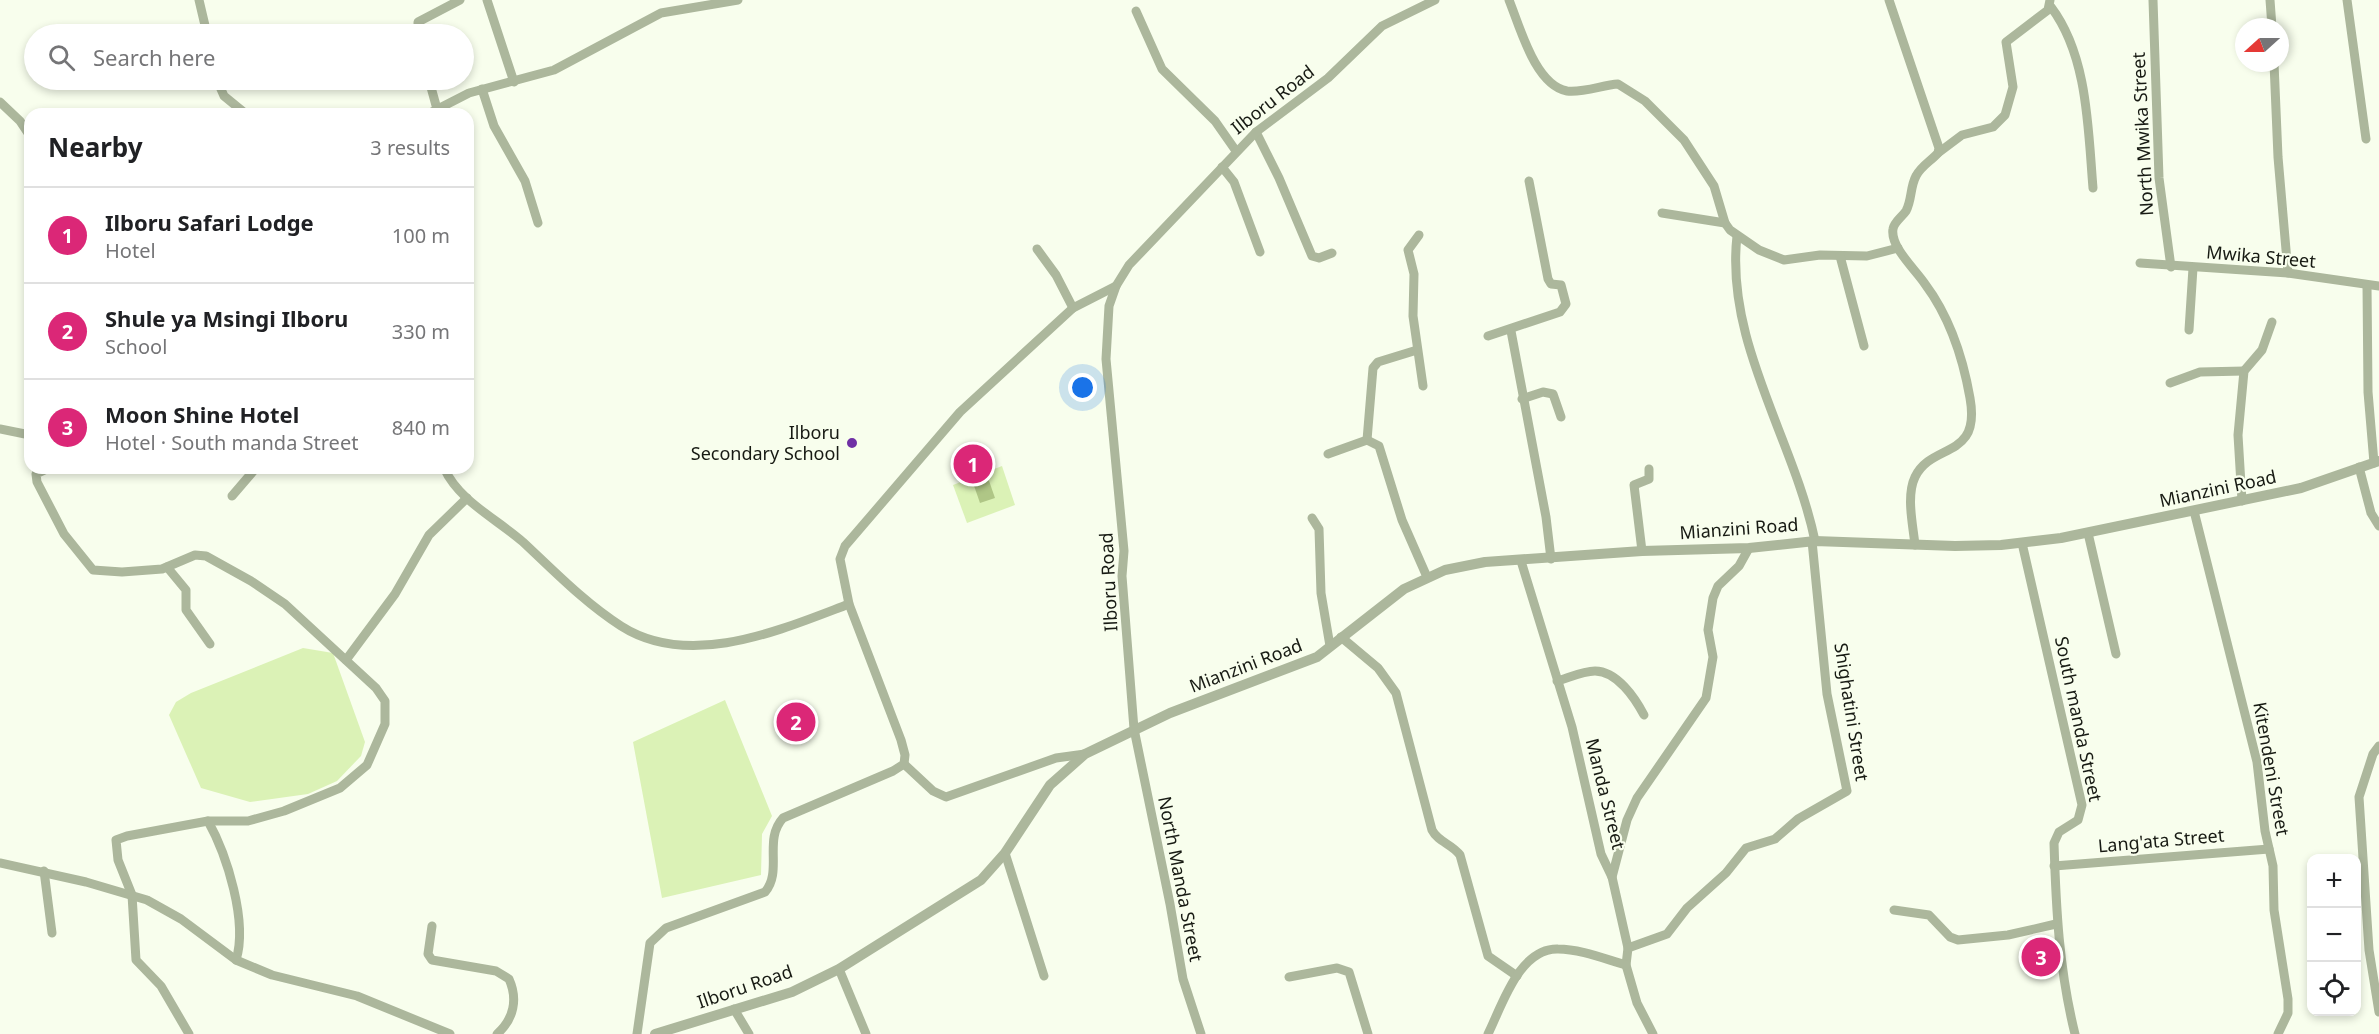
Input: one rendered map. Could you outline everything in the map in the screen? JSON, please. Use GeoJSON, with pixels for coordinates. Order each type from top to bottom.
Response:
{"type":"FeatureCollection","features":[{"type":"Feature","properties":{"kind":"street"},"geometry":{"type":"LineString","coordinates":[[199,0],[205,24]]}},
{"type":"Feature","properties":{"kind":"street"},"geometry":{"type":"LineString","coordinates":[[418,24],[418,21],[460,0]]}},
{"type":"Feature","properties":{"kind":"street"},"geometry":{"type":"LineString","coordinates":[[487,0],[514,82]]}},
{"type":"Feature","properties":{"kind":"street"},"geometry":{"type":"LineString","coordinates":[[438,108],[452,100],[482,89],[554,70],[661,13],[738,0]]}},
{"type":"Feature","properties":{"kind":"street"},"geometry":{"type":"LineString","coordinates":[[1407,0],[1410,11]]}},
{"type":"Feature","properties":{"kind":"street","name":"Ilboru Road"},"geometry":{"type":"LineString","coordinates":[[655,1034],[792,992],[839,969],[981,880],[1005,853],[1050,784],[1085,754],[1134,729],[1122,576],[1124,551],[1106,359],[1107,325],[1116,286],[1129,265],[1256,132],[1328,78],[1382,26],[1435,0]]}},
{"type":"Feature","properties":{"kind":"street"},"geometry":{"type":"LineString","coordinates":[[1509,0],[1545,79],[1556,87],[1569,91],[1618,84],[1633,91],[1661,114],[1684,140],[1710,180],[1725,224],[1737,236],[1759,250],[1784,260],[1867,256],[1898,248]]}},
{"type":"Feature","properties":{"kind":"street"},"geometry":{"type":"LineString","coordinates":[[1889,0],[1939,143],[1938,153]]}},
{"type":"Feature","properties":{"kind":"street","name":"North Mwika Street"},"geometry":{"type":"LineString","coordinates":[[2153,0],[2159,178],[2171,267]]}},
{"type":"Feature","properties":{"kind":"street"},"geometry":{"type":"LineString","coordinates":[[2270,0],[2271,18]]}},
{"type":"Feature","properties":{"kind":"street"},"geometry":{"type":"LineString","coordinates":[[2347,0],[2366,139]]}},
{"type":"Feature","properties":{"kind":"street"},"geometry":{"type":"LineString","coordinates":[[1915,545],[1912,498],[1915,478],[1923,467],[1962,441],[1968,434],[1972,415],[1962,366],[1946,320],[1934,297],[1898,248],[1893,230],[1907,209],[1917,175],[1938,153],[1962,135],[1993,127],[2005,115],[2013,87],[2006,42],[2050,4],[2064,28],[2077,62],[2093,188]]}},
{"type":"Feature","properties":{"kind":"street"},"geometry":{"type":"LineString","coordinates":[[1136,11],[1162,69],[1215,121],[1236,151]]}},
{"type":"Feature","properties":{"kind":"street"},"geometry":{"type":"LineString","coordinates":[[2274,72],[2278,157],[2288,273]]}},
{"type":"Feature","properties":{"kind":"street"},"geometry":{"type":"LineString","coordinates":[[482,89],[494,126],[525,181],[538,223]]}},
{"type":"Feature","properties":{"kind":"street"},"geometry":{"type":"LineString","coordinates":[[221,90],[224,96],[239,108]]}},
{"type":"Feature","properties":{"kind":"street"},"geometry":{"type":"LineString","coordinates":[[430,90],[433,108]]}},
{"type":"Feature","properties":{"kind":"street"},"geometry":{"type":"LineString","coordinates":[[0,102],[24,127]]}},
{"type":"Feature","properties":{"kind":"street"},"geometry":{"type":"LineString","coordinates":[[1256,132],[1280,178],[1312,256],[1319,258],[1332,253]]}},
{"type":"Feature","properties":{"kind":"street"},"geometry":{"type":"LineString","coordinates":[[1222,167],[1234,182],[1260,252]]}},
{"type":"Feature","properties":{"kind":"street"},"geometry":{"type":"LineString","coordinates":[[1488,336],[1511,331],[1537,318],[1560,312],[1566,304],[1561,285],[1551,284],[1548,279],[1529,181]]}},
{"type":"Feature","properties":{"kind":"street"},"geometry":{"type":"LineString","coordinates":[[1662,213],[1725,224]]}},
{"type":"Feature","properties":{"kind":"street"},"geometry":{"type":"LineString","coordinates":[[1419,236],[1408,250],[1414,274],[1413,316],[1423,386]]}},
{"type":"Feature","properties":{"kind":"street"},"geometry":{"type":"LineString","coordinates":[[1737,236],[1736,285],[1744,328],[1814,541]]}},
{"type":"Feature","properties":{"kind":"street"},"geometry":{"type":"LineString","coordinates":[[1037,249],[1056,275],[1073,308]]}},
{"type":"Feature","properties":{"kind":"street"},"geometry":{"type":"LineString","coordinates":[[1840,256],[1864,346]]}},
{"type":"Feature","properties":{"kind":"street","name":"Mwika Street"},"geometry":{"type":"LineString","coordinates":[[2140,263],[2171,267],[2288,273],[2379,286]]}},
{"type":"Feature","properties":{"kind":"street"},"geometry":{"type":"LineString","coordinates":[[2189,330],[2193,268]]}},
{"type":"Feature","properties":{"kind":"street"},"geometry":{"type":"LineString","coordinates":[[2367,285],[2368,392],[2376,462]]}},
{"type":"Feature","properties":{"kind":"street"},"geometry":{"type":"LineString","coordinates":[[637,1034],[647,956],[653,938],[666,928],[765,892],[771,885],[774,832],[783,818],[900,768],[904,764],[905,755],[901,740],[849,604],[840,559],[845,546],[960,412],[1073,308],[1116,286]]}},
{"type":"Feature","properties":{"kind":"street"},"geometry":{"type":"LineString","coordinates":[[2242,501],[2238,435],[2244,371],[2262,350],[2272,322]]}},
{"type":"Feature","properties":{"kind":"street"},"geometry":{"type":"LineString","coordinates":[[1511,331],[1546,517],[1551,559]]}},
{"type":"Feature","properties":{"kind":"street"},"geometry":{"type":"LineString","coordinates":[[1367,440],[1373,368],[1378,362],[1417,350]]}},
{"type":"Feature","properties":{"kind":"street"},"geometry":{"type":"LineString","coordinates":[[2170,383],[2200,372],[2244,371]]}},
{"type":"Feature","properties":{"kind":"street"},"geometry":{"type":"LineString","coordinates":[[1522,399],[1543,392],[1553,394],[1561,417]]}},
{"type":"Feature","properties":{"kind":"street"},"geometry":{"type":"LineString","coordinates":[[0,429],[24,434]]}},
{"type":"Feature","properties":{"kind":"street"},"geometry":{"type":"LineString","coordinates":[[1328,454],[1367,440],[1379,446],[1402,520],[1427,576]]}},
{"type":"Feature","properties":{"kind":"street","name":"Mianzini Road"},"geometry":{"type":"LineString","coordinates":[[1134,729],[1294,668],[1317,657],[1382,605],[1427,576],[1485,561],[1521,561],[1642,551],[1749,548],[1814,541],[1915,545],[2022,543],[2088,533],[2301,488],[2376,462]]}},
{"type":"Feature","properties":{"kind":"street"},"geometry":{"type":"LineString","coordinates":[[2359,467],[2372,513],[2379,526]]}},
{"type":"Feature","properties":{"kind":"street"},"geometry":{"type":"LineString","coordinates":[[1642,551],[1634,485],[1649,479],[1649,469]]}},
{"type":"Feature","properties":{"kind":"street"},"geometry":{"type":"LineString","coordinates":[[36,474],[37,482],[64,534],[93,570],[129,572],[167,567],[195,555],[214,560],[285,604],[376,688],[385,701],[385,724],[367,765],[340,788],[284,811],[248,821],[207,821],[116,840],[118,860],[132,895],[136,960],[161,986],[189,1034]]}},
{"type":"Feature","properties":{"kind":"street"},"geometry":{"type":"LineString","coordinates":[[232,496],[251,474]]}},
{"type":"Feature","properties":{"kind":"street"},"geometry":{"type":"LineString","coordinates":[[447,474],[452,484],[467,498],[510,530],[601,612],[621,626],[660,643],[701,645],[751,637],[849,604]]}},
{"type":"Feature","properties":{"kind":"street"},"geometry":{"type":"LineString","coordinates":[[346,660],[395,594],[429,535],[467,498]]}},
{"type":"Feature","properties":{"kind":"street","name":"Kitendeni Street"},"geometry":{"type":"LineString","coordinates":[[2194,511],[2252,739],[2273,866],[2274,910],[2288,999],[2288,1013],[2278,1034]]}},
{"type":"Feature","properties":{"kind":"street"},"geometry":{"type":"LineString","coordinates":[[1312,518],[1319,529],[1321,593],[1330,646]]}},
{"type":"Feature","properties":{"kind":"street"},"geometry":{"type":"LineString","coordinates":[[2088,533],[2116,654]]}},
{"type":"Feature","properties":{"kind":"street","name":"Shighatini Street"},"geometry":{"type":"LineString","coordinates":[[1628,948],[1667,934],[1687,908],[1726,873],[1746,848],[1775,839],[1798,819],[1847,791],[1827,694],[1814,541]]}},
{"type":"Feature","properties":{"kind":"street","name":"South manda Street"},"geometry":{"type":"LineString","coordinates":[[2022,543],[2082,805],[2078,820],[2056,836],[2055,866],[2056,924],[2066,997],[2075,1034]]}},
{"type":"Feature","properties":{"kind":"street"},"geometry":{"type":"LineString","coordinates":[[1612,877],[1627,820],[1637,798],[1706,698],[1713,657],[1708,630],[1713,598],[1718,586],[1739,566],[1749,548]]}},
{"type":"Feature","properties":{"kind":"street","name":"Manda Street"},"geometry":{"type":"LineString","coordinates":[[1521,561],[1572,728],[1601,854],[1612,877],[1628,948],[1626,965],[1637,1003],[1653,1034]]}},
{"type":"Feature","properties":{"kind":"street"},"geometry":{"type":"LineString","coordinates":[[167,567],[186,590],[184,604],[189,616],[210,644]]}},
{"type":"Feature","properties":{"kind":"street"},"geometry":{"type":"LineString","coordinates":[[1341,637],[1378,668],[1393,687],[1402,706],[1432,830],[1438,840],[1453,847],[1460,855],[1488,956],[1517,976]]}},
{"type":"Feature","properties":{"kind":"street"},"geometry":{"type":"LineString","coordinates":[[1557,681],[1595,671],[1611,676],[1630,692],[1644,715]]}},
{"type":"Feature","properties":{"kind":"street","name":"North Manda Street"},"geometry":{"type":"LineString","coordinates":[[1134,729],[1183,979],[1201,1034]]}},
{"type":"Feature","properties":{"kind":"street"},"geometry":{"type":"LineString","coordinates":[[2379,746],[2369,766],[2359,797],[2369,950],[2379,1012]]}},
{"type":"Feature","properties":{"kind":"street"},"geometry":{"type":"LineString","coordinates":[[904,764],[940,796],[951,796],[1056,758],[1085,754]]}},
{"type":"Feature","properties":{"kind":"street"},"geometry":{"type":"LineString","coordinates":[[207,821],[227,870],[240,923],[239,950],[236,960]]}},
{"type":"Feature","properties":{"kind":"street","name":"Lang'ata Street"},"geometry":{"type":"LineString","coordinates":[[2055,866],[2270,849]]}},
{"type":"Feature","properties":{"kind":"street"},"geometry":{"type":"LineString","coordinates":[[1005,853],[1044,976]]}},
{"type":"Feature","properties":{"kind":"street"},"geometry":{"type":"LineString","coordinates":[[0,863],[132,895],[172,913],[236,960],[272,975],[357,996],[450,1034]]}},
{"type":"Feature","properties":{"kind":"street"},"geometry":{"type":"LineString","coordinates":[[44,872],[52,933]]}},
{"type":"Feature","properties":{"kind":"street"},"geometry":{"type":"LineString","coordinates":[[1894,910],[1929,915],[1950,937],[1958,940],[2008,935],[2056,924]]}},
{"type":"Feature","properties":{"kind":"street"},"geometry":{"type":"LineString","coordinates":[[432,926],[428,954],[432,960],[495,971],[509,979],[514,995],[511,1014],[508,1023],[497,1034]]}},
{"type":"Feature","properties":{"kind":"street"},"geometry":{"type":"LineString","coordinates":[[1488,1034],[1517,976],[1531,959],[1545,951],[1555,949],[1626,965]]}},
{"type":"Feature","properties":{"kind":"street"},"geometry":{"type":"LineString","coordinates":[[1289,977],[1337,968],[1349,972],[1368,1034]]}},
{"type":"Feature","properties":{"kind":"street"},"geometry":{"type":"LineString","coordinates":[[839,969],[866,1034]]}},
{"type":"Feature","properties":{"kind":"street"},"geometry":{"type":"LineString","coordinates":[[734,1009],[749,1034]]}},
{"type":"Feature","properties":{"kind":"shaded area"},"geometry":{"type":"Polygon","coordinates":[[[1002,466],[1015,505],[967,523],[953,485],[1002,466]]]}},
{"type":"Feature","properties":{"kind":"shaded area"},"geometry":{"type":"Polygon","coordinates":[[[987,475],[995,498],[980,503],[972,480],[987,475]]]}},
{"type":"Feature","properties":{"kind":"shaded area"},"geometry":{"type":"Polygon","coordinates":[[[303,648],[333,653],[365,742],[361,756],[337,781],[308,794],[250,802],[201,788],[169,715],[176,702],[191,693],[303,648]]]}},
{"type":"Feature","properties":{"kind":"shaded area"},"geometry":{"type":"Polygon","coordinates":[[[725,700],[772,816],[762,834],[761,875],[662,898],[633,742],[725,700]]]}},
{"type":"Feature","properties":{"kind":"place","name":"Ilboru Secondary School"},"geometry":{"type":"Point","coordinates":[852,443]}},
{"type":"Feature","properties":{"kind":"place","name":"Ilboru Safari Lodge"},"geometry":{"type":"Point","coordinates":[973,464]}},
{"type":"Feature","properties":{"kind":"place","name":"Shule ya Msingi Ilboru"},"geometry":{"type":"Point","coordinates":[796,722]}},
{"type":"Feature","properties":{"kind":"place","name":"Moon Shine Hotel"},"geometry":{"type":"Point","coordinates":[2041,957]}}]}
